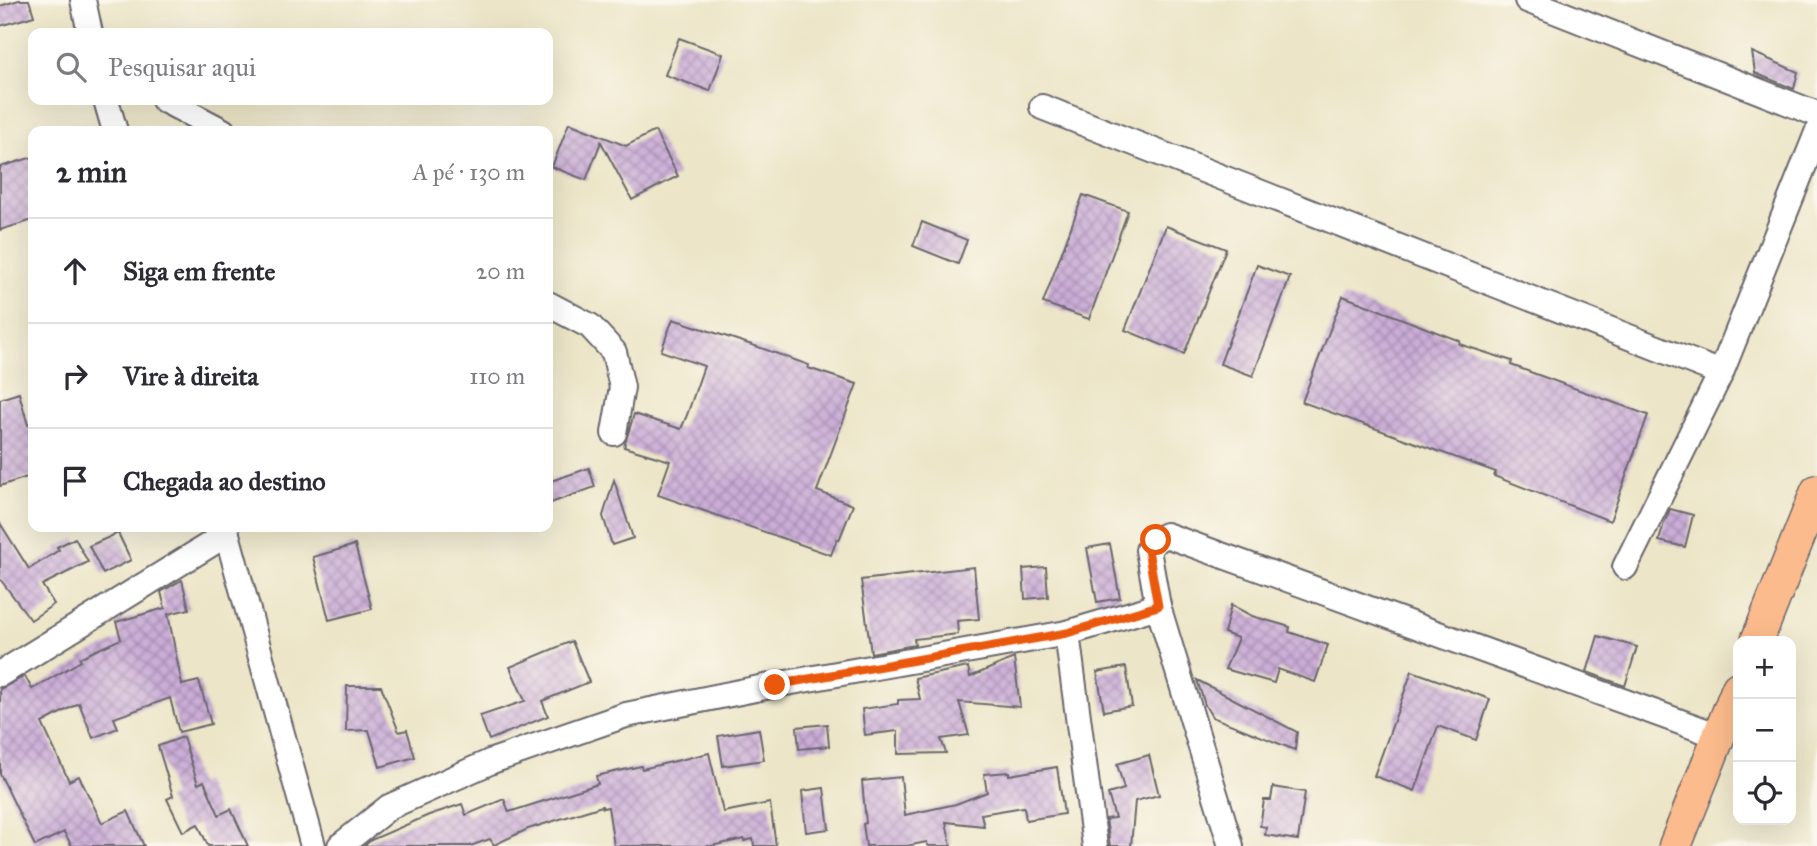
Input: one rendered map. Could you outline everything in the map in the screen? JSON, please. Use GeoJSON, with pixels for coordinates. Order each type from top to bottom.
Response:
{"type":"FeatureCollection","features":[{"type":"Feature","properties":{"kind":"main road"},"geometry":{"type":"LineString","coordinates":[[1759,636],[1817,491]]}},
{"type":"Feature","properties":{"kind":"main road"},"geometry":{"type":"LineString","coordinates":[[1675,846],[1734,699]]}},
{"type":"Feature","properties":{"kind":"street"},"geometry":{"type":"LineString","coordinates":[[83,0],[89,28]]}},
{"type":"Feature","properties":{"kind":"street"},"geometry":{"type":"LineString","coordinates":[[1527,0],[1817,114]]}},
{"type":"Feature","properties":{"kind":"street"},"geometry":{"type":"LineString","coordinates":[[107,105],[114,126]]}},
{"type":"Feature","properties":{"kind":"street"},"geometry":{"type":"LineString","coordinates":[[174,105],[213,126]]}},
{"type":"Feature","properties":{"kind":"street"},"geometry":{"type":"LineString","coordinates":[[1042,107],[1721,373]]}},
{"type":"Feature","properties":{"kind":"street"},"geometry":{"type":"LineString","coordinates":[[1625,567],[1721,373],[1817,133]]}},
{"type":"Feature","properties":{"kind":"street"},"geometry":{"type":"LineString","coordinates":[[553,307],[590,326],[614,352],[622,387],[614,433]]}},
{"type":"Feature","properties":{"kind":"street"},"geometry":{"type":"LineString","coordinates":[[0,674],[223,532]]}},
{"type":"Feature","properties":{"kind":"street"},"geometry":{"type":"LineString","coordinates":[[227,532],[313,846]]}},
{"type":"Feature","properties":{"kind":"street"},"geometry":{"type":"LineString","coordinates":[[1231,846],[1158,606],[1148,550],[1156,540],[1166,535],[1719,736]]}},
{"type":"Feature","properties":{"kind":"street"},"geometry":{"type":"LineString","coordinates":[[340,846],[389,807],[492,761],[626,715],[775,685],[1067,633],[1158,606]]}},
{"type":"Feature","properties":{"kind":"street"},"geometry":{"type":"LineString","coordinates":[[1067,633],[1095,846]]}},
{"type":"Feature","properties":{"kind":"building"},"geometry":{"type":"Polygon","coordinates":[[[29,0],[34,16],[0,26],[0,6],[29,0]]]}},
{"type":"Feature","properties":{"kind":"building"},"geometry":{"type":"Polygon","coordinates":[[[679,38],[723,54],[710,91],[665,75],[679,38]]]}},
{"type":"Feature","properties":{"kind":"building"},"geometry":{"type":"Polygon","coordinates":[[[1752,52],[1798,72],[1794,89],[1755,73],[1752,52]]]}},
{"type":"Feature","properties":{"kind":"building"},"geometry":{"type":"Polygon","coordinates":[[[569,123],[626,146],[655,131],[678,176],[632,200],[601,142],[586,180],[553,167],[569,123]]]}},
{"type":"Feature","properties":{"kind":"building"},"geometry":{"type":"Polygon","coordinates":[[[28,159],[28,222],[0,230],[0,167],[28,159]]]}},
{"type":"Feature","properties":{"kind":"building"},"geometry":{"type":"Polygon","coordinates":[[[1083,195],[1128,211],[1089,319],[1043,303],[1083,195]]]}},
{"type":"Feature","properties":{"kind":"building"},"geometry":{"type":"Polygon","coordinates":[[[922,222],[967,240],[958,264],[913,246],[922,222]]]}},
{"type":"Feature","properties":{"kind":"building"},"geometry":{"type":"Polygon","coordinates":[[[1166,226],[1226,249],[1184,354],[1125,330],[1166,226]]]}},
{"type":"Feature","properties":{"kind":"building"},"geometry":{"type":"Polygon","coordinates":[[[1257,265],[1290,277],[1253,376],[1220,364],[1257,265]]]}},
{"type":"Feature","properties":{"kind":"building"},"geometry":{"type":"Polygon","coordinates":[[[1343,296],[1460,341],[1459,344],[1512,361],[1511,365],[1648,415],[1610,521],[1494,476],[1496,472],[1302,402],[1343,296]]]}},
{"type":"Feature","properties":{"kind":"building"},"geometry":{"type":"Polygon","coordinates":[[[673,319],[857,384],[817,491],[853,505],[831,555],[658,495],[670,461],[624,447],[634,414],[681,429],[687,415],[704,366],[661,351],[673,319]]]}},
{"type":"Feature","properties":{"kind":"building"},"geometry":{"type":"Polygon","coordinates":[[[19,393],[28,425],[28,477],[0,486],[0,399],[19,393]]]}},
{"type":"Feature","properties":{"kind":"building"},"geometry":{"type":"Polygon","coordinates":[[[589,468],[595,487],[553,502],[553,480],[589,468]]]}},
{"type":"Feature","properties":{"kind":"building"},"geometry":{"type":"Polygon","coordinates":[[[614,480],[633,538],[612,545],[603,516],[614,480]]]}},
{"type":"Feature","properties":{"kind":"building"},"geometry":{"type":"Polygon","coordinates":[[[1670,509],[1693,515],[1685,547],[1659,541],[1670,509]]]}},
{"type":"Feature","properties":{"kind":"building"},"geometry":{"type":"Polygon","coordinates":[[[0,523],[29,569],[59,550],[57,547],[75,538],[88,562],[42,585],[54,604],[31,620],[0,579],[0,523]]]}},
{"type":"Feature","properties":{"kind":"building"},"geometry":{"type":"Polygon","coordinates":[[[118,533],[131,560],[103,574],[89,546],[118,533]]]}},
{"type":"Feature","properties":{"kind":"building"},"geometry":{"type":"Polygon","coordinates":[[[1110,544],[1120,598],[1097,602],[1087,548],[1110,544]]]}},
{"type":"Feature","properties":{"kind":"building"},"geometry":{"type":"Polygon","coordinates":[[[355,545],[372,609],[329,620],[313,557],[355,545]]]}},
{"type":"Feature","properties":{"kind":"building"},"geometry":{"type":"Polygon","coordinates":[[[974,567],[979,619],[957,621],[958,634],[914,639],[915,645],[871,653],[861,580],[974,567]]]}},
{"type":"Feature","properties":{"kind":"building"},"geometry":{"type":"Polygon","coordinates":[[[1046,567],[1048,597],[1025,599],[1023,569],[1046,567]]]}},
{"type":"Feature","properties":{"kind":"building"},"geometry":{"type":"Polygon","coordinates":[[[182,580],[189,609],[168,614],[182,685],[199,681],[211,724],[179,732],[170,698],[114,718],[118,728],[93,738],[79,703],[42,723],[69,781],[79,776],[102,823],[128,811],[144,846],[72,846],[64,832],[35,846],[0,774],[0,689],[25,676],[32,689],[81,661],[79,658],[121,639],[116,622],[165,608],[161,592],[182,580]]]}},
{"type":"Feature","properties":{"kind":"building"},"geometry":{"type":"Polygon","coordinates":[[[1231,605],[1252,616],[1290,627],[1289,632],[1328,645],[1315,682],[1278,669],[1274,683],[1225,669],[1238,638],[1224,633],[1231,605]]]}},
{"type":"Feature","properties":{"kind":"building"},"geometry":{"type":"Polygon","coordinates":[[[1598,636],[1637,647],[1625,686],[1587,672],[1598,636]]]}},
{"type":"Feature","properties":{"kind":"building"},"geometry":{"type":"Polygon","coordinates":[[[572,641],[589,682],[542,701],[548,716],[489,740],[480,716],[525,701],[510,667],[572,641]]]}},
{"type":"Feature","properties":{"kind":"building"},"geometry":{"type":"Polygon","coordinates":[[[1014,658],[1020,707],[959,702],[969,735],[941,739],[946,753],[898,754],[898,731],[865,735],[862,709],[898,704],[898,700],[920,699],[915,678],[968,667],[970,677],[1014,658]]]}},
{"type":"Feature","properties":{"kind":"building"},"geometry":{"type":"Polygon","coordinates":[[[1126,667],[1132,706],[1104,711],[1097,672],[1126,667]]]}},
{"type":"Feature","properties":{"kind":"building"},"geometry":{"type":"Polygon","coordinates":[[[1412,671],[1490,699],[1476,740],[1438,726],[1415,791],[1374,776],[1412,671]]]}},
{"type":"Feature","properties":{"kind":"building"},"geometry":{"type":"Polygon","coordinates":[[[1197,680],[1297,732],[1295,750],[1212,717],[1197,680]]]}},
{"type":"Feature","properties":{"kind":"building"},"geometry":{"type":"Polygon","coordinates":[[[347,686],[381,686],[399,732],[407,730],[415,757],[380,767],[369,730],[346,731],[347,686]]]}},
{"type":"Feature","properties":{"kind":"building"},"geometry":{"type":"Polygon","coordinates":[[[827,724],[829,746],[799,749],[797,727],[827,724]]]}},
{"type":"Feature","properties":{"kind":"building"},"geometry":{"type":"Polygon","coordinates":[[[759,729],[764,760],[723,766],[718,736],[759,729]]]}},
{"type":"Feature","properties":{"kind":"building"},"geometry":{"type":"Polygon","coordinates":[[[183,737],[198,784],[204,781],[219,815],[231,809],[248,846],[208,846],[198,824],[183,832],[167,799],[173,796],[158,746],[183,737]]]}},
{"type":"Feature","properties":{"kind":"building"},"geometry":{"type":"Polygon","coordinates":[[[709,753],[723,812],[770,803],[776,846],[754,846],[753,839],[744,839],[711,846],[614,846],[608,807],[602,806],[528,829],[494,845],[490,839],[470,846],[364,846],[371,840],[429,815],[462,804],[466,815],[504,799],[509,812],[598,784],[596,776],[641,766],[642,769],[709,753]]]}},
{"type":"Feature","properties":{"kind":"building"},"geometry":{"type":"Polygon","coordinates":[[[1149,755],[1159,795],[1135,801],[1131,846],[1110,846],[1106,819],[1115,818],[1108,794],[1124,789],[1117,764],[1149,755]]]}},
{"type":"Feature","properties":{"kind":"building"},"geometry":{"type":"Polygon","coordinates":[[[1057,767],[1064,814],[1026,820],[1024,807],[981,814],[984,826],[946,822],[951,846],[928,846],[927,842],[906,846],[866,846],[862,781],[901,777],[905,815],[956,804],[987,792],[984,774],[1009,772],[1009,775],[1057,767]]]}},
{"type":"Feature","properties":{"kind":"building"},"geometry":{"type":"Polygon","coordinates":[[[1273,787],[1305,792],[1298,840],[1265,835],[1266,827],[1260,826],[1264,800],[1271,800],[1273,787]]]}},
{"type":"Feature","properties":{"kind":"building"},"geometry":{"type":"Polygon","coordinates":[[[824,788],[829,829],[806,832],[802,791],[824,788]]]}},
{"type":"Feature","properties":{"kind":"route"},"geometry":{"type":"LineString","coordinates":[[775,685],[1067,633],[1158,606],[1148,550],[1156,540]]}}]}
